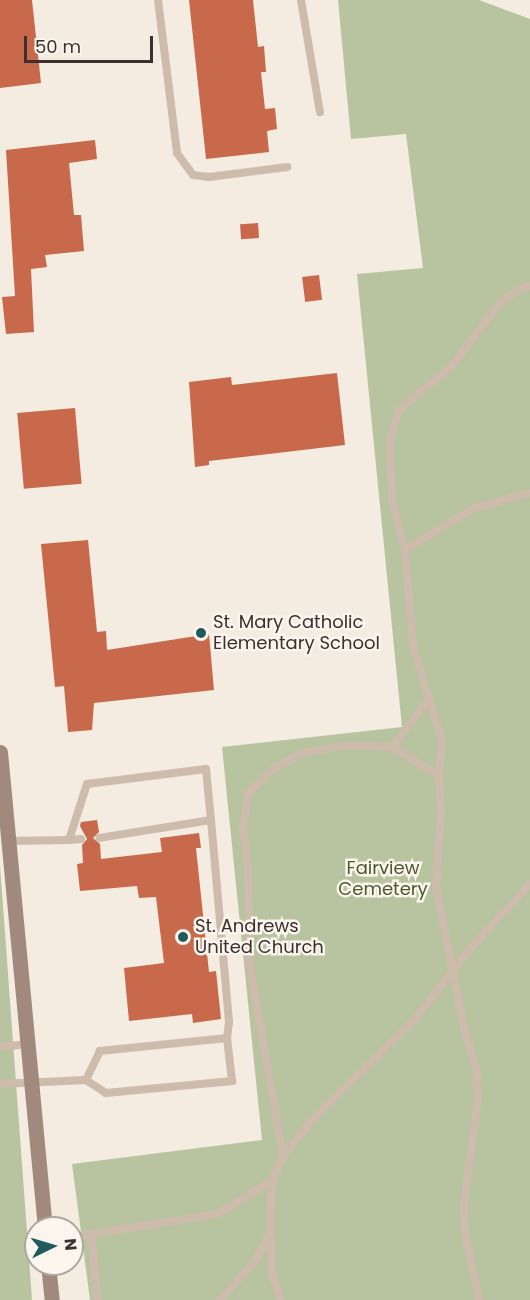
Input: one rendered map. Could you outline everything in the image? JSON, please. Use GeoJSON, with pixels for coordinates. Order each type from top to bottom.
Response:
{"type":"FeatureCollection","features":[{"type":"Feature","properties":{"kind":"street"},"geometry":{"type":"LineString","coordinates":[[0,752],[44,1216]]}},
{"type":"Feature","properties":{"kind":"street"},"geometry":{"type":"LineString","coordinates":[[49,1276],[51,1300]]}},
{"type":"Feature","properties":{"kind":"lane"},"geometry":{"type":"LineString","coordinates":[[158,0],[177,153],[193,175],[209,177],[287,167]]}},
{"type":"Feature","properties":{"kind":"lane"},"geometry":{"type":"LineString","coordinates":[[301,0],[320,112]]}},
{"type":"Feature","properties":{"kind":"lane"},"geometry":{"type":"LineString","coordinates":[[479,1300],[465,1233],[464,1206],[477,1108],[476,1067],[465,1032],[455,970],[435,886],[441,813],[439,776],[442,740],[413,646],[405,550],[392,501],[390,440],[399,410],[452,366],[498,305],[519,289],[530,286]]}},
{"type":"Feature","properties":{"kind":"lane"},"geometry":{"type":"LineString","coordinates":[[405,550],[474,508],[530,493]]}},
{"type":"Feature","properties":{"kind":"lane"},"geometry":{"type":"LineString","coordinates":[[392,747],[429,699]]}},
{"type":"Feature","properties":{"kind":"lane"},"geometry":{"type":"LineString","coordinates":[[283,1156],[250,966],[248,868],[243,830],[248,793],[274,768],[303,753],[348,745],[392,747],[439,776]]}},
{"type":"Feature","properties":{"kind":"lane"},"geometry":{"type":"LineString","coordinates":[[0,1084],[86,1080],[106,1093],[232,1081],[226,1038],[229,1022],[206,769],[87,784],[69,840]]}},
{"type":"Feature","properties":{"kind":"lane"},"geometry":{"type":"LineString","coordinates":[[99,838],[211,820]]}},
{"type":"Feature","properties":{"kind":"lane"},"geometry":{"type":"LineString","coordinates":[[8,840],[81,839]]}},
{"type":"Feature","properties":{"kind":"lane"},"geometry":{"type":"LineString","coordinates":[[281,1300],[272,1274],[270,1233],[272,1181],[283,1156],[311,1120],[416,1018],[530,884]]}},
{"type":"Feature","properties":{"kind":"lane"},"geometry":{"type":"LineString","coordinates":[[86,1080],[100,1051],[226,1038]]}},
{"type":"Feature","properties":{"kind":"lane"},"geometry":{"type":"LineString","coordinates":[[0,1047],[28,1044]]}},
{"type":"Feature","properties":{"kind":"lane"},"geometry":{"type":"LineString","coordinates":[[84,1236],[217,1214],[272,1181]]}},
{"type":"Feature","properties":{"kind":"lane"},"geometry":{"type":"LineString","coordinates":[[220,1300],[256,1260],[270,1233]]}},
{"type":"Feature","properties":{"kind":"lane"},"geometry":{"type":"LineString","coordinates":[[91,1236],[98,1300]]}},
{"type":"Feature","properties":{"kind":"green space","name":"Fairview Cemetery"},"geometry":{"type":"Polygon","coordinates":[[[338,0],[479,0],[530,19],[530,1300],[90,1300],[84,1255],[84,1216],[79,1216],[72,1164],[262,1140],[222,747],[402,727],[357,274],[423,268],[406,134],[351,139],[338,0]]]}},
{"type":"Feature","properties":{"kind":"green space"},"geometry":{"type":"Polygon","coordinates":[[[0,865],[26,1216],[24,1216],[24,1276],[30,1276],[32,1300],[0,1300],[0,865]]]}},
{"type":"Feature","properties":{"kind":"building"},"geometry":{"type":"Polygon","coordinates":[[[0,0],[32,0],[41,83],[0,88],[0,0]]]}},
{"type":"Feature","properties":{"kind":"building"},"geometry":{"type":"Polygon","coordinates":[[[189,0],[253,0],[258,47],[264,46],[266,72],[261,72],[265,109],[275,108],[277,129],[267,131],[269,152],[206,159],[189,0]]]}},
{"type":"Feature","properties":{"kind":"building"},"geometry":{"type":"Polygon","coordinates":[[[95,140],[97,159],[69,163],[74,215],[81,215],[84,251],[45,255],[47,267],[31,269],[34,332],[6,334],[2,297],[15,296],[6,150],[95,140]]]}},
{"type":"Feature","properties":{"kind":"building"},"geometry":{"type":"Polygon","coordinates":[[[258,223],[259,238],[241,239],[240,224],[258,223]]]}},
{"type":"Feature","properties":{"kind":"building"},"geometry":{"type":"Polygon","coordinates":[[[319,275],[322,300],[305,302],[302,277],[319,275]]]}},
{"type":"Feature","properties":{"kind":"building"},"geometry":{"type":"Polygon","coordinates":[[[337,373],[345,445],[209,461],[209,465],[195,467],[189,382],[231,377],[232,385],[337,373]]]}},
{"type":"Feature","properties":{"kind":"building"},"geometry":{"type":"Polygon","coordinates":[[[75,408],[82,484],[24,489],[17,413],[75,408]]]}},
{"type":"Feature","properties":{"kind":"building"},"geometry":{"type":"Polygon","coordinates":[[[88,540],[97,632],[106,631],[107,650],[209,634],[214,690],[94,703],[92,730],[68,732],[64,686],[55,687],[41,544],[88,540]]]}},
{"type":"Feature","properties":{"kind":"building","name":"St. Andrews United Church"},"geometry":{"type":"Polygon","coordinates":[[[97,820],[99,832],[93,838],[100,844],[101,859],[162,852],[160,838],[199,833],[201,848],[196,848],[209,972],[216,971],[221,1019],[193,1023],[192,1014],[129,1021],[124,968],[164,963],[156,897],[139,898],[137,886],[80,891],[77,864],[83,863],[82,845],[87,839],[80,826],[81,822],[97,820]]]}},
{"type":"Feature","properties":{"kind":"place","name":"St. Mary Catholic Elementary School"},"geometry":{"type":"Point","coordinates":[201,633]}},
{"type":"Feature","properties":{"kind":"place","name":"St. Andrews United Church"},"geometry":{"type":"Point","coordinates":[183,937]}}]}
